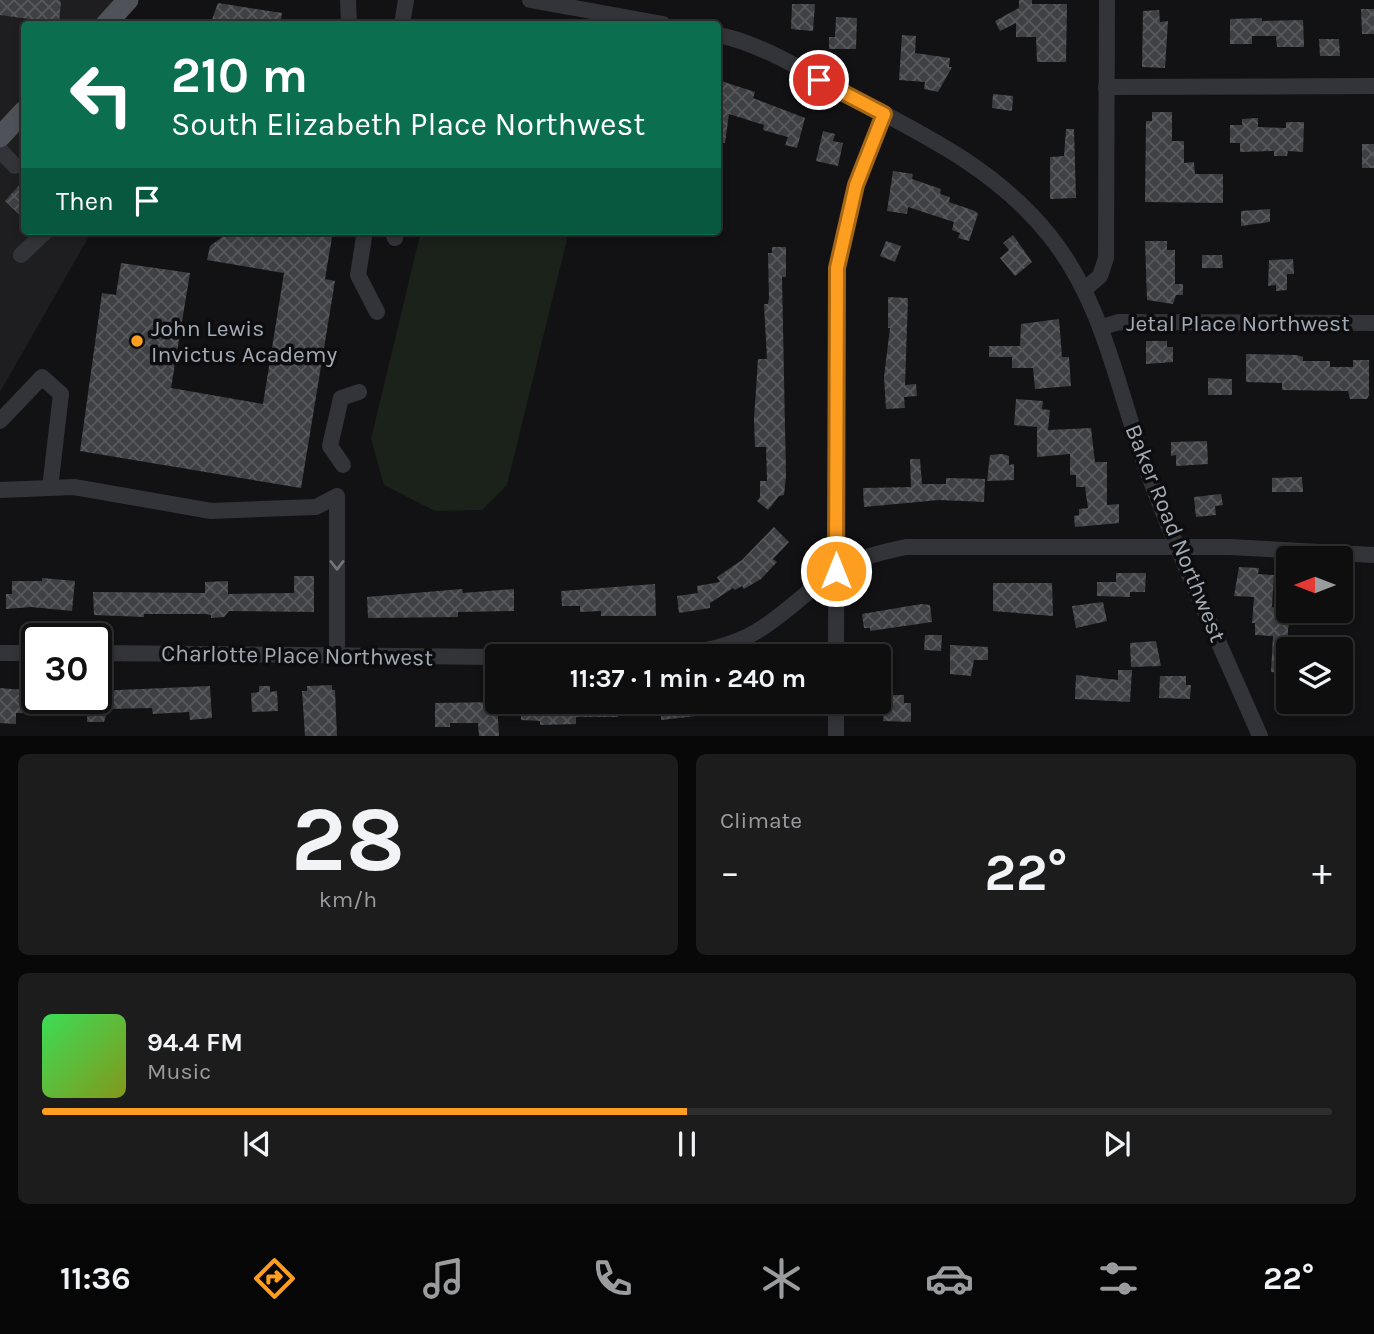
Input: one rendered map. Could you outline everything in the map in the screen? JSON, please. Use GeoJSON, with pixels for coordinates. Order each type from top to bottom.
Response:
{"type":"FeatureCollection","features":[{"type":"Feature","properties":{"kind":"main road"},"geometry":{"type":"LineString","coordinates":[[109,21],[128,0]]}},
{"type":"Feature","properties":{"kind":"main road"},"geometry":{"type":"LineString","coordinates":[[0,137],[21,114]]}},
{"type":"Feature","properties":{"kind":"street"},"geometry":{"type":"LineString","coordinates":[[402,21],[406,0]]}},
{"type":"Feature","properties":{"kind":"street"},"geometry":{"type":"LineString","coordinates":[[530,0],[646,21]]}},
{"type":"Feature","properties":{"kind":"street"},"geometry":{"type":"LineString","coordinates":[[1085,289],[1100,276],[1106,258],[1107,0]]}},
{"type":"Feature","properties":{"kind":"street","name":"Baker Road Northwest"},"geometry":{"type":"LineString","coordinates":[[721,35],[754,47],[957,152],[1005,188],[1050,235],[1085,289],[1102,327],[1145,464],[1177,547],[1260,736]]}},
{"type":"Feature","properties":{"kind":"street"},"geometry":{"type":"LineString","coordinates":[[1106,87],[1374,86]]}},
{"type":"Feature","properties":{"kind":"street"},"geometry":{"type":"LineString","coordinates":[[836,644],[837,268],[856,185],[884,114]]}},
{"type":"Feature","properties":{"kind":"street"},"geometry":{"type":"LineString","coordinates":[[0,150],[15,166]]}},
{"type":"Feature","properties":{"kind":"street"},"geometry":{"type":"LineString","coordinates":[[22,255],[42,235]]}},
{"type":"Feature","properties":{"kind":"street"},"geometry":{"type":"LineString","coordinates":[[364,235],[358,275],[377,312]]}},
{"type":"Feature","properties":{"kind":"street","name":"Jetal Place Northwest"},"geometry":{"type":"LineString","coordinates":[[1102,327],[1119,322],[1374,323]]}},
{"type":"Feature","properties":{"kind":"street"},"geometry":{"type":"LineString","coordinates":[[0,421],[42,377],[61,394],[50,488]]}},
{"type":"Feature","properties":{"kind":"street"},"geometry":{"type":"LineString","coordinates":[[344,465],[330,446],[341,398],[359,392]]}},
{"type":"Feature","properties":{"kind":"street"},"geometry":{"type":"LineString","coordinates":[[0,490],[74,487],[211,511],[316,507],[337,496],[337,654]]}},
{"type":"Feature","properties":{"kind":"street"},"geometry":{"type":"LineString","coordinates":[[726,644],[752,634],[778,617],[836,571],[875,554],[906,547],[1177,547],[1374,555]]}},
{"type":"Feature","properties":{"kind":"street"},"geometry":{"type":"LineString","coordinates":[[0,653],[21,653]]}},
{"type":"Feature","properties":{"kind":"street","name":"Charlotte Place Northwest"},"geometry":{"type":"LineString","coordinates":[[112,653],[485,657]]}},
{"type":"Feature","properties":{"kind":"street"},"geometry":{"type":"LineString","coordinates":[[836,714],[836,736]]}},
{"type":"Feature","properties":{"kind":"shaded area"},"geometry":{"type":"Polygon","coordinates":[[[0,0],[134,0],[115,21],[21,21],[21,235],[90,235],[0,392],[0,0]]]}},
{"type":"Feature","properties":{"kind":"shaded area"},"geometry":{"type":"Polygon","coordinates":[[[420,235],[565,235],[567,239],[507,485],[482,510],[435,511],[384,485],[371,439],[420,235]]]}},
{"type":"Feature","properties":{"kind":"building"},"geometry":{"type":"Polygon","coordinates":[[[0,0],[61,2],[59,21],[0,15],[0,0]]]}},
{"type":"Feature","properties":{"kind":"building"},"geometry":{"type":"Polygon","coordinates":[[[1019,0],[1032,0],[1032,4],[1067,4],[1066,62],[1037,62],[1036,37],[1016,37],[1016,23],[1000,31],[995,21],[1019,8],[1019,0]]]}},
{"type":"Feature","properties":{"kind":"building"},"geometry":{"type":"Polygon","coordinates":[[[218,3],[282,13],[281,21],[211,21],[218,3]]]}},
{"type":"Feature","properties":{"kind":"building"},"geometry":{"type":"Polygon","coordinates":[[[792,4],[815,4],[813,31],[791,29],[792,4]]]}},
{"type":"Feature","properties":{"kind":"building"},"geometry":{"type":"Polygon","coordinates":[[[1361,9],[1374,9],[1374,34],[1362,34],[1361,9]]]}},
{"type":"Feature","properties":{"kind":"building"},"geometry":{"type":"Polygon","coordinates":[[[1159,10],[1160,22],[1168,21],[1165,68],[1142,67],[1143,11],[1159,10]]]}},
{"type":"Feature","properties":{"kind":"building"},"geometry":{"type":"Polygon","coordinates":[[[836,17],[857,18],[856,49],[829,49],[829,37],[835,37],[836,17]]]}},
{"type":"Feature","properties":{"kind":"building"},"geometry":{"type":"Polygon","coordinates":[[[1262,18],[1262,21],[1303,20],[1304,47],[1277,47],[1276,36],[1252,36],[1252,44],[1230,44],[1230,19],[1262,18]]]}},
{"type":"Feature","properties":{"kind":"building"},"geometry":{"type":"Polygon","coordinates":[[[902,35],[916,36],[915,53],[950,58],[949,67],[952,67],[938,92],[924,89],[925,82],[899,80],[902,35]]]}},
{"type":"Feature","properties":{"kind":"building"},"geometry":{"type":"Polygon","coordinates":[[[1319,39],[1339,39],[1340,56],[1320,56],[1319,39]]]}},
{"type":"Feature","properties":{"kind":"building"},"geometry":{"type":"Polygon","coordinates":[[[721,81],[755,92],[753,98],[805,118],[797,148],[785,145],[788,137],[763,130],[764,125],[729,114],[725,143],[721,143],[721,81]]]}},
{"type":"Feature","properties":{"kind":"building"},"geometry":{"type":"Polygon","coordinates":[[[993,94],[1013,96],[1012,111],[992,108],[993,94]]]}},
{"type":"Feature","properties":{"kind":"building"},"geometry":{"type":"Polygon","coordinates":[[[1152,112],[1172,112],[1172,141],[1184,141],[1184,163],[1194,162],[1195,174],[1223,174],[1223,203],[1145,202],[1146,121],[1152,121],[1152,112]]]}},
{"type":"Feature","properties":{"kind":"building"},"geometry":{"type":"Polygon","coordinates":[[[1258,118],[1258,127],[1286,128],[1286,122],[1304,122],[1303,152],[1288,151],[1287,156],[1274,156],[1274,151],[1240,152],[1240,143],[1230,143],[1230,125],[1242,125],[1242,119],[1258,118]]]}},
{"type":"Feature","properties":{"kind":"building"},"geometry":{"type":"Polygon","coordinates":[[[1066,129],[1074,129],[1076,198],[1050,199],[1050,157],[1064,156],[1066,129]]]}},
{"type":"Feature","properties":{"kind":"building"},"geometry":{"type":"Polygon","coordinates":[[[823,131],[835,134],[833,141],[843,143],[838,166],[816,161],[823,131]]]}},
{"type":"Feature","properties":{"kind":"building"},"geometry":{"type":"Polygon","coordinates":[[[1362,144],[1374,144],[1374,168],[1362,168],[1362,144]]]}},
{"type":"Feature","properties":{"kind":"building"},"geometry":{"type":"Polygon","coordinates":[[[893,171],[913,174],[912,179],[941,189],[940,194],[950,197],[949,202],[975,211],[978,214],[969,241],[958,238],[960,233],[952,230],[954,222],[908,207],[907,214],[887,211],[893,171]]]}},
{"type":"Feature","properties":{"kind":"building"},"geometry":{"type":"Polygon","coordinates":[[[21,183],[21,216],[5,201],[21,183]]]}},
{"type":"Feature","properties":{"kind":"building"},"geometry":{"type":"Polygon","coordinates":[[[1270,209],[1270,222],[1241,226],[1241,211],[1270,209]]]}},
{"type":"Feature","properties":{"kind":"building","name":"John Lewis Invictus Academy"},"geometry":{"type":"Polygon","coordinates":[[[225,235],[332,235],[325,279],[335,281],[301,488],[80,451],[102,293],[116,295],[121,263],[190,273],[171,388],[263,404],[284,273],[207,260],[210,246],[225,235]]]}},
{"type":"Feature","properties":{"kind":"building"},"geometry":{"type":"Polygon","coordinates":[[[1013,235],[1032,262],[1015,276],[1000,258],[1009,250],[1003,243],[1013,235]]]}},
{"type":"Feature","properties":{"kind":"building"},"geometry":{"type":"Polygon","coordinates":[[[886,241],[901,246],[895,262],[880,256],[886,241]]]}},
{"type":"Feature","properties":{"kind":"building"},"geometry":{"type":"Polygon","coordinates":[[[1145,241],[1167,241],[1167,250],[1175,250],[1175,284],[1183,284],[1183,295],[1176,295],[1173,304],[1147,300],[1145,241]]]}},
{"type":"Feature","properties":{"kind":"building"},"geometry":{"type":"Polygon","coordinates":[[[772,247],[786,247],[786,277],[782,277],[786,476],[784,495],[779,496],[768,510],[757,501],[760,497],[760,481],[767,481],[766,447],[755,447],[754,419],[758,359],[767,359],[764,304],[768,304],[769,298],[768,253],[772,253],[772,247]]]}},
{"type":"Feature","properties":{"kind":"building"},"geometry":{"type":"Polygon","coordinates":[[[1202,255],[1222,255],[1223,268],[1202,268],[1202,255]]]}},
{"type":"Feature","properties":{"kind":"building"},"geometry":{"type":"Polygon","coordinates":[[[1293,259],[1294,274],[1287,274],[1287,290],[1276,291],[1276,285],[1268,286],[1269,260],[1293,259]]]}},
{"type":"Feature","properties":{"kind":"building"},"geometry":{"type":"Polygon","coordinates":[[[888,297],[908,298],[905,385],[916,384],[917,396],[904,397],[905,408],[886,409],[884,377],[890,328],[888,297]]]}},
{"type":"Feature","properties":{"kind":"building"},"geometry":{"type":"Polygon","coordinates":[[[1059,319],[1062,357],[1069,357],[1071,386],[1035,389],[1033,368],[1012,368],[1012,357],[989,357],[989,346],[1020,346],[1021,324],[1059,319]]]}},
{"type":"Feature","properties":{"kind":"building"},"geometry":{"type":"Polygon","coordinates":[[[1146,341],[1167,341],[1167,347],[1173,347],[1173,362],[1146,364],[1146,341]]]}},
{"type":"Feature","properties":{"kind":"building"},"geometry":{"type":"Polygon","coordinates":[[[1246,354],[1296,355],[1303,357],[1303,361],[1330,361],[1330,367],[1353,367],[1353,360],[1369,360],[1369,395],[1367,399],[1350,399],[1348,391],[1282,390],[1282,383],[1246,382],[1246,354]]]}},
{"type":"Feature","properties":{"kind":"building"},"geometry":{"type":"Polygon","coordinates":[[[1208,378],[1232,379],[1232,395],[1208,395],[1208,378]]]}},
{"type":"Feature","properties":{"kind":"building"},"geometry":{"type":"Polygon","coordinates":[[[1016,399],[1043,401],[1042,409],[1050,410],[1048,430],[1091,428],[1095,462],[1107,462],[1107,505],[1119,504],[1119,523],[1075,527],[1074,516],[1079,515],[1079,509],[1088,508],[1085,487],[1076,487],[1076,475],[1070,475],[1070,454],[1037,457],[1037,427],[1014,425],[1016,399]]]}},
{"type":"Feature","properties":{"kind":"building"},"geometry":{"type":"Polygon","coordinates":[[[1207,441],[1208,464],[1176,466],[1176,455],[1171,456],[1171,442],[1207,441]]]}},
{"type":"Feature","properties":{"kind":"building"},"geometry":{"type":"Polygon","coordinates":[[[990,455],[1009,456],[1009,465],[1014,464],[1014,480],[987,481],[990,455]]]}},
{"type":"Feature","properties":{"kind":"building"},"geometry":{"type":"Polygon","coordinates":[[[910,459],[920,459],[922,484],[946,484],[946,478],[985,479],[984,502],[939,500],[864,507],[863,488],[911,487],[910,459]]]}},
{"type":"Feature","properties":{"kind":"building"},"geometry":{"type":"Polygon","coordinates":[[[1302,477],[1303,492],[1272,492],[1272,478],[1302,477]]]}},
{"type":"Feature","properties":{"kind":"building"},"geometry":{"type":"Polygon","coordinates":[[[1221,494],[1223,505],[1215,506],[1216,515],[1196,517],[1194,497],[1221,494]]]}},
{"type":"Feature","properties":{"kind":"building"},"geometry":{"type":"Polygon","coordinates":[[[774,527],[789,542],[773,559],[777,562],[761,579],[744,589],[742,586],[735,590],[733,588],[710,603],[710,608],[679,613],[677,596],[698,593],[697,586],[720,582],[717,577],[742,560],[774,527]]]}},
{"type":"Feature","properties":{"kind":"building"},"geometry":{"type":"Polygon","coordinates":[[[1239,567],[1259,568],[1258,574],[1274,575],[1272,607],[1276,608],[1276,623],[1289,623],[1288,637],[1276,637],[1276,672],[1271,672],[1273,636],[1255,635],[1255,623],[1252,623],[1254,597],[1234,596],[1239,567]]]}},
{"type":"Feature","properties":{"kind":"building"},"geometry":{"type":"Polygon","coordinates":[[[1116,573],[1146,573],[1145,592],[1130,592],[1130,597],[1097,596],[1097,582],[1116,582],[1116,573]]]}},
{"type":"Feature","properties":{"kind":"building"},"geometry":{"type":"Polygon","coordinates":[[[294,576],[314,576],[314,612],[229,611],[224,617],[211,618],[211,615],[206,614],[144,614],[144,617],[94,615],[93,592],[205,593],[205,582],[228,581],[228,594],[294,593],[294,576]]]}},
{"type":"Feature","properties":{"kind":"building"},"geometry":{"type":"Polygon","coordinates":[[[42,578],[75,581],[72,611],[31,607],[6,609],[6,594],[12,594],[12,581],[42,581],[42,578]]]}},
{"type":"Feature","properties":{"kind":"building"},"geometry":{"type":"Polygon","coordinates":[[[993,583],[1052,583],[1053,616],[993,611],[993,583]]]}},
{"type":"Feature","properties":{"kind":"building"},"geometry":{"type":"Polygon","coordinates":[[[655,584],[656,616],[601,616],[601,611],[580,612],[580,606],[562,606],[561,591],[655,584]]]}},
{"type":"Feature","properties":{"kind":"building"},"geometry":{"type":"Polygon","coordinates":[[[462,589],[463,593],[514,589],[514,611],[458,612],[458,617],[368,618],[367,597],[462,589]]]}},
{"type":"Feature","properties":{"kind":"building"},"geometry":{"type":"Polygon","coordinates":[[[1103,602],[1107,621],[1076,628],[1072,606],[1103,602]]]}},
{"type":"Feature","properties":{"kind":"building"},"geometry":{"type":"Polygon","coordinates":[[[921,604],[930,605],[932,622],[870,631],[870,628],[864,628],[862,614],[921,604]]]}},
{"type":"Feature","properties":{"kind":"building"},"geometry":{"type":"Polygon","coordinates":[[[925,635],[942,635],[941,651],[924,650],[925,635]]]}},
{"type":"Feature","properties":{"kind":"building"},"geometry":{"type":"Polygon","coordinates":[[[1156,641],[1161,666],[1131,667],[1130,643],[1156,641]]]}},
{"type":"Feature","properties":{"kind":"building"},"geometry":{"type":"Polygon","coordinates":[[[950,645],[988,647],[988,660],[974,660],[971,676],[950,674],[950,645]]]}},
{"type":"Feature","properties":{"kind":"building"},"geometry":{"type":"Polygon","coordinates":[[[1118,670],[1132,670],[1130,702],[1075,699],[1076,675],[1118,680],[1118,670]]]}},
{"type":"Feature","properties":{"kind":"building"},"geometry":{"type":"Polygon","coordinates":[[[1160,676],[1186,676],[1186,685],[1191,685],[1190,699],[1159,698],[1160,676]]]}},
{"type":"Feature","properties":{"kind":"building"},"geometry":{"type":"Polygon","coordinates":[[[332,685],[332,690],[335,690],[337,736],[305,736],[302,691],[307,691],[307,686],[332,685]]]}},
{"type":"Feature","properties":{"kind":"building"},"geometry":{"type":"Polygon","coordinates":[[[210,686],[212,718],[190,720],[189,712],[153,714],[152,708],[112,709],[112,690],[210,686]]]}},
{"type":"Feature","properties":{"kind":"building"},"geometry":{"type":"Polygon","coordinates":[[[259,686],[270,686],[270,692],[277,691],[278,711],[252,712],[251,693],[259,692],[259,686]]]}},
{"type":"Feature","properties":{"kind":"building"},"geometry":{"type":"Polygon","coordinates":[[[0,688],[21,690],[21,713],[16,713],[16,724],[0,723],[0,688]]]}},
{"type":"Feature","properties":{"kind":"building"},"geometry":{"type":"Polygon","coordinates":[[[891,695],[904,695],[904,703],[911,703],[911,722],[883,721],[884,714],[891,714],[891,695]]]}},
{"type":"Feature","properties":{"kind":"building"},"geometry":{"type":"Polygon","coordinates":[[[485,702],[485,714],[498,714],[499,736],[479,736],[478,723],[450,723],[450,727],[435,727],[435,703],[485,702]]]}},
{"type":"Feature","properties":{"kind":"building"},"geometry":{"type":"Polygon","coordinates":[[[87,714],[106,714],[104,722],[87,722],[87,714]]]}},
{"type":"Feature","properties":{"kind":"building"},"geometry":{"type":"Polygon","coordinates":[[[521,714],[618,714],[618,717],[576,717],[576,724],[540,725],[540,721],[521,720],[521,714]]]}},
{"type":"Feature","properties":{"kind":"building"},"geometry":{"type":"Polygon","coordinates":[[[661,714],[714,714],[661,720],[661,714]]]}},
{"type":"Feature","properties":{"kind":"place","name":"John Lewis Invictus Academy"},"geometry":{"type":"Point","coordinates":[137,341]}},
{"type":"Feature","properties":{"kind":"route"},"geometry":{"type":"LineString","coordinates":[[819,80],[884,114],[856,185],[837,268],[836,571]]}}]}
